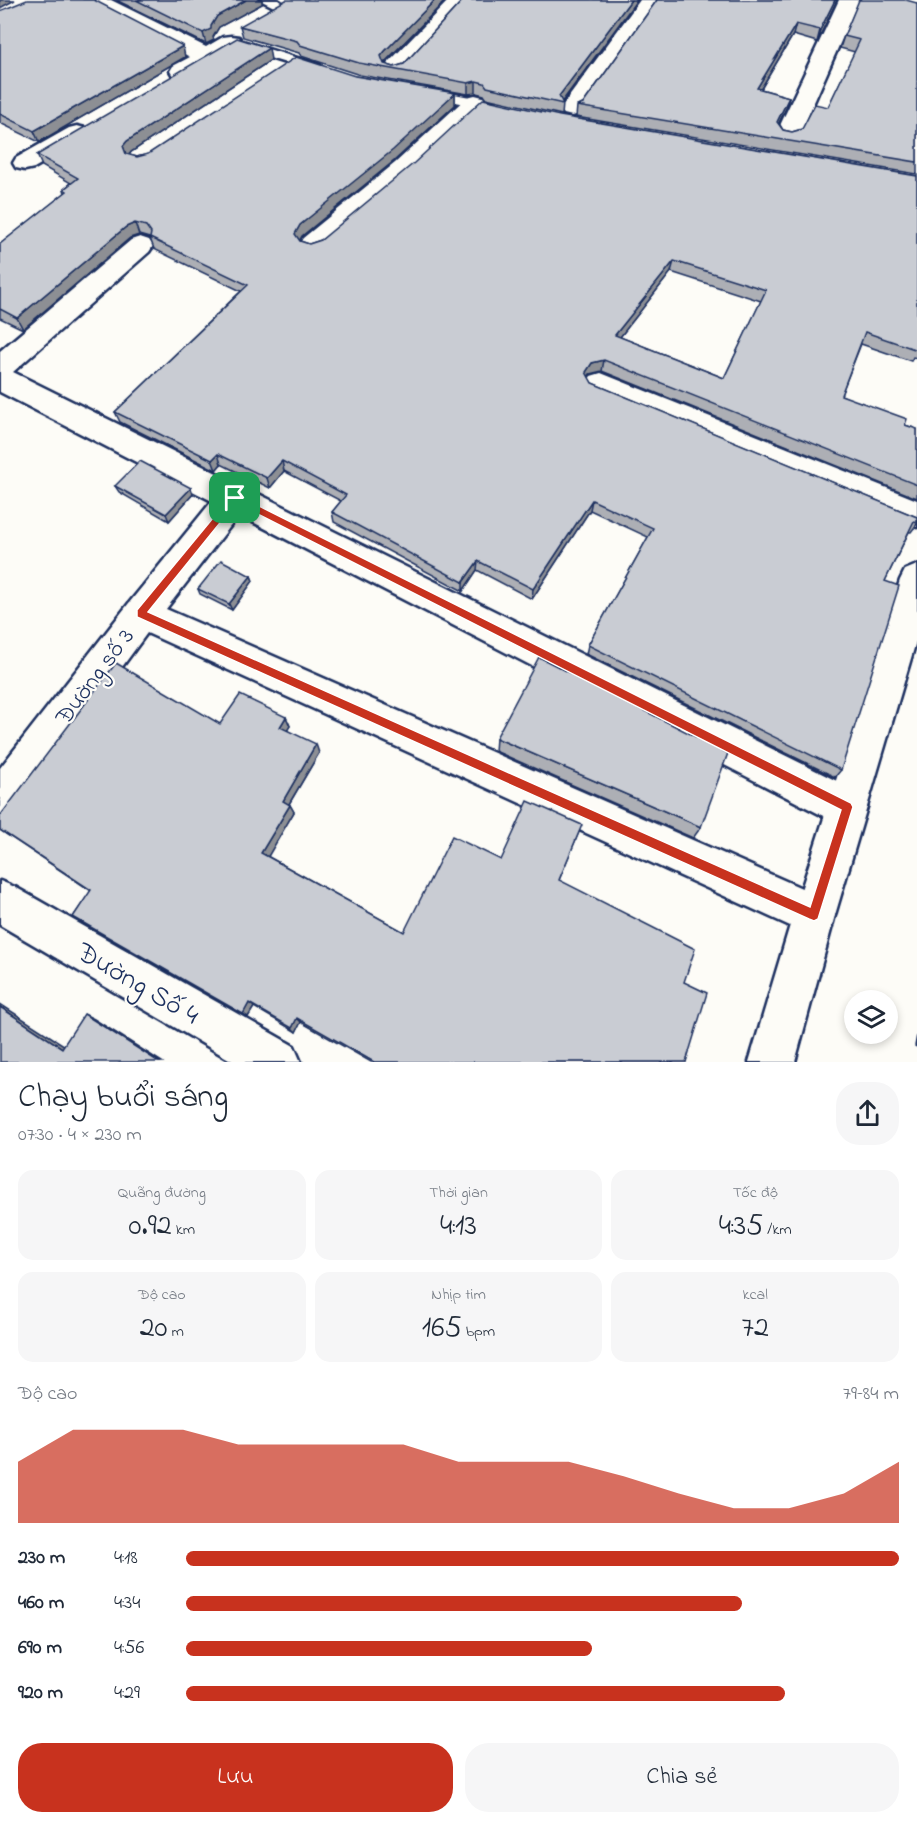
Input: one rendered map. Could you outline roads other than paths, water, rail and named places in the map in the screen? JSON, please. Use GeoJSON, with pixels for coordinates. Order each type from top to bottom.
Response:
{"type":"FeatureCollection","features":[{"type":"Feature","properties":{"kind":"street"},"geometry":{"type":"LineString","coordinates":[[95,0],[206,56]]}},
{"type":"Feature","properties":{"kind":"street"},"geometry":{"type":"LineString","coordinates":[[394,69],[460,0]]}},
{"type":"Feature","properties":{"kind":"street"},"geometry":{"type":"LineString","coordinates":[[572,109],[650,0]]}},
{"type":"Feature","properties":{"kind":"street"},"geometry":{"type":"LineString","coordinates":[[788,134],[849,0]]}},
{"type":"Feature","properties":{"kind":"street"},"geometry":{"type":"LineString","coordinates":[[166,80],[206,56],[228,40],[228,34],[268,9]]}},
{"type":"Feature","properties":{"kind":"street"},"geometry":{"type":"LineString","coordinates":[[270,74],[290,60]]}},
{"type":"Feature","properties":{"kind":"street"},"geometry":{"type":"LineString","coordinates":[[312,244],[404,168],[474,102]]}},
{"type":"Feature","properties":{"kind":"street"},"geometry":{"type":"LineString","coordinates":[[25,163],[96,122]]}},
{"type":"Feature","properties":{"kind":"street"},"geometry":{"type":"LineString","coordinates":[[0,366],[140,246]]}},
{"type":"Feature","properties":{"kind":"street"},"geometry":{"type":"LineString","coordinates":[[0,379],[847,807]]}},
{"type":"Feature","properties":{"kind":"street"},"geometry":{"type":"LineString","coordinates":[[601,384],[917,514]]}},
{"type":"Feature","properties":{"kind":"street","name":"Đường số 3"},"geometry":{"type":"LineString","coordinates":[[0,800],[141,614],[235,498]]}},
{"type":"Feature","properties":{"kind":"street"},"geometry":{"type":"LineString","coordinates":[[772,1062],[814,915],[917,580]]}},
{"type":"Feature","properties":{"kind":"street"},"geometry":{"type":"LineString","coordinates":[[141,614],[814,915]]}},
{"type":"Feature","properties":{"kind":"street","name":"Đường Số 4"},"geometry":{"type":"LineString","coordinates":[[0,902],[278,1062]]}},
{"type":"Feature","properties":{"kind":"lane"},"geometry":{"type":"LineString","coordinates":[[228,40],[334,74]]}},
{"type":"Feature","properties":{"kind":"lane"},"geometry":{"type":"LineString","coordinates":[[416,91],[506,109]]}}]}
